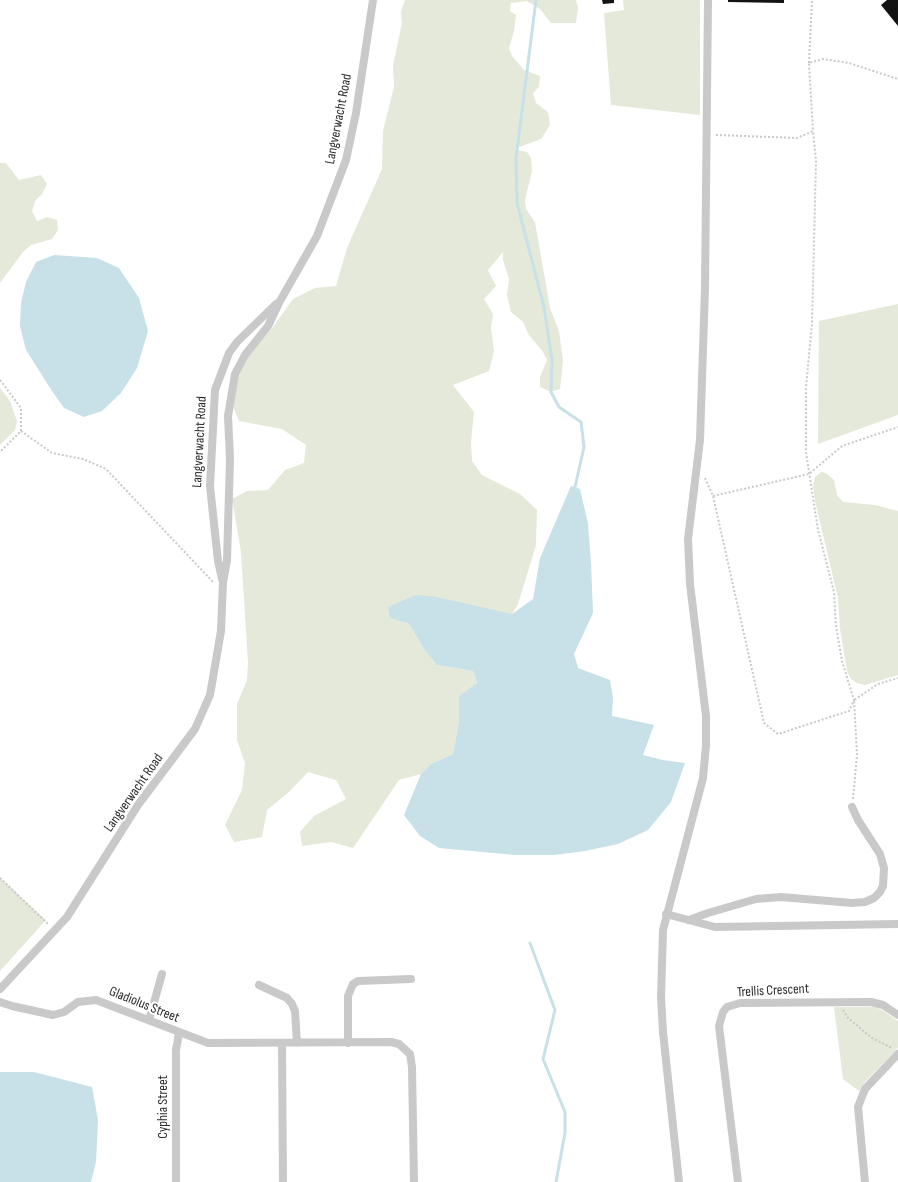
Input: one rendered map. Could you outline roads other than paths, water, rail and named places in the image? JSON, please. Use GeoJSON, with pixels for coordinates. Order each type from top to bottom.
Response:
{"type":"FeatureCollection","features":[{"type":"Feature","properties":{"kind":"street","name":"Langverwacht Road"},"geometry":{"type":"LineString","coordinates":[[0,989],[67,917],[106,858],[138,805],[182,749],[202,714],[210,695],[216,669],[221,631],[223,584],[227,560],[229,532],[230,400],[239,364],[268,326],[280,301],[317,236],[346,160],[356,113],[373,0]]}},
{"type":"Feature","properties":{"kind":"street"},"geometry":{"type":"LineString","coordinates":[[680,1182],[663,1032],[661,997],[663,930],[703,778],[706,745],[706,716],[690,584],[688,539],[700,440],[707,135],[708,0]]}},
{"type":"Feature","properties":{"kind":"street","name":"Langverwacht Road"},"geometry":{"type":"LineString","coordinates":[[223,584],[218,561],[210,486],[210,455],[215,390],[229,353],[237,342],[280,301]]}},
{"type":"Feature","properties":{"kind":"street"},"geometry":{"type":"LineString","coordinates":[[689,920],[708,912],[756,900],[781,897],[852,903],[865,902],[874,898],[883,886],[884,868],[880,854],[858,820],[852,807]]}},
{"type":"Feature","properties":{"kind":"street"},"geometry":{"type":"LineString","coordinates":[[666,914],[715,927],[898,924]]}},
{"type":"Feature","properties":{"kind":"street"},"geometry":{"type":"LineString","coordinates":[[149,1020],[162,974]]}},
{"type":"Feature","properties":{"kind":"street"},"geometry":{"type":"LineString","coordinates":[[348,1043],[348,996],[353,984],[358,981],[411,979]]}},
{"type":"Feature","properties":{"kind":"street"},"geometry":{"type":"LineString","coordinates":[[259,985],[287,998],[292,1004],[295,1011],[297,1043]]}},
{"type":"Feature","properties":{"kind":"street","name":"Gladiolus Street"},"geometry":{"type":"LineString","coordinates":[[0,1002],[53,1015],[64,1012],[78,1002],[96,1000],[208,1043],[282,1044],[391,1042],[399,1044],[410,1054],[412,1067],[414,1182]]}},
{"type":"Feature","properties":{"kind":"street","name":"Trellis Crescent"},"geometry":{"type":"LineString","coordinates":[[738,1182],[719,1026],[723,1012],[727,1007],[740,1003],[877,1003],[890,1008],[898,1015]]}},
{"type":"Feature","properties":{"kind":"street","name":"Cyphia Street"},"geometry":{"type":"LineString","coordinates":[[176,1182],[176,1050],[179,1033]]}},
{"type":"Feature","properties":{"kind":"street"},"geometry":{"type":"LineString","coordinates":[[282,1044],[283,1182]]}},
{"type":"Feature","properties":{"kind":"street"},"geometry":{"type":"LineString","coordinates":[[865,1182],[858,1106],[865,1090],[897,1052]]}},
{"type":"Feature","properties":{"kind":"water"},"geometry":{"type":"Polygon","coordinates":[[[54,255],[97,258],[119,268],[139,298],[148,331],[137,368],[121,393],[102,411],[84,417],[64,408],[52,391],[26,350],[20,326],[21,303],[26,282],[36,262],[54,255]]]}},
{"type":"Feature","properties":{"kind":"water"},"geometry":{"type":"Polygon","coordinates":[[[571,486],[580,489],[588,524],[593,613],[574,654],[578,668],[610,680],[613,698],[612,716],[654,725],[643,755],[685,763],[671,802],[648,830],[618,844],[585,851],[554,855],[515,855],[439,848],[420,836],[404,815],[421,774],[431,764],[453,754],[459,722],[459,696],[477,683],[473,671],[437,665],[425,651],[409,624],[390,618],[388,607],[416,595],[436,597],[512,614],[533,599],[540,558],[571,486]]]}},
{"type":"Feature","properties":{"kind":"water"},"geometry":{"type":"Polygon","coordinates":[[[0,1072],[34,1072],[92,1087],[98,1120],[96,1162],[91,1182],[0,1182],[0,1072]]]}},
{"type":"Feature","properties":{"kind":"waterway"},"geometry":{"type":"LineString","coordinates":[[536,0],[516,158],[517,203],[544,307],[552,360],[551,392],[559,407],[581,422],[584,447],[575,487]]}},
{"type":"Feature","properties":{"kind":"waterway"},"geometry":{"type":"LineString","coordinates":[[530,943],[555,1010],[543,1059],[565,1112],[565,1133],[556,1182]]}}]}
